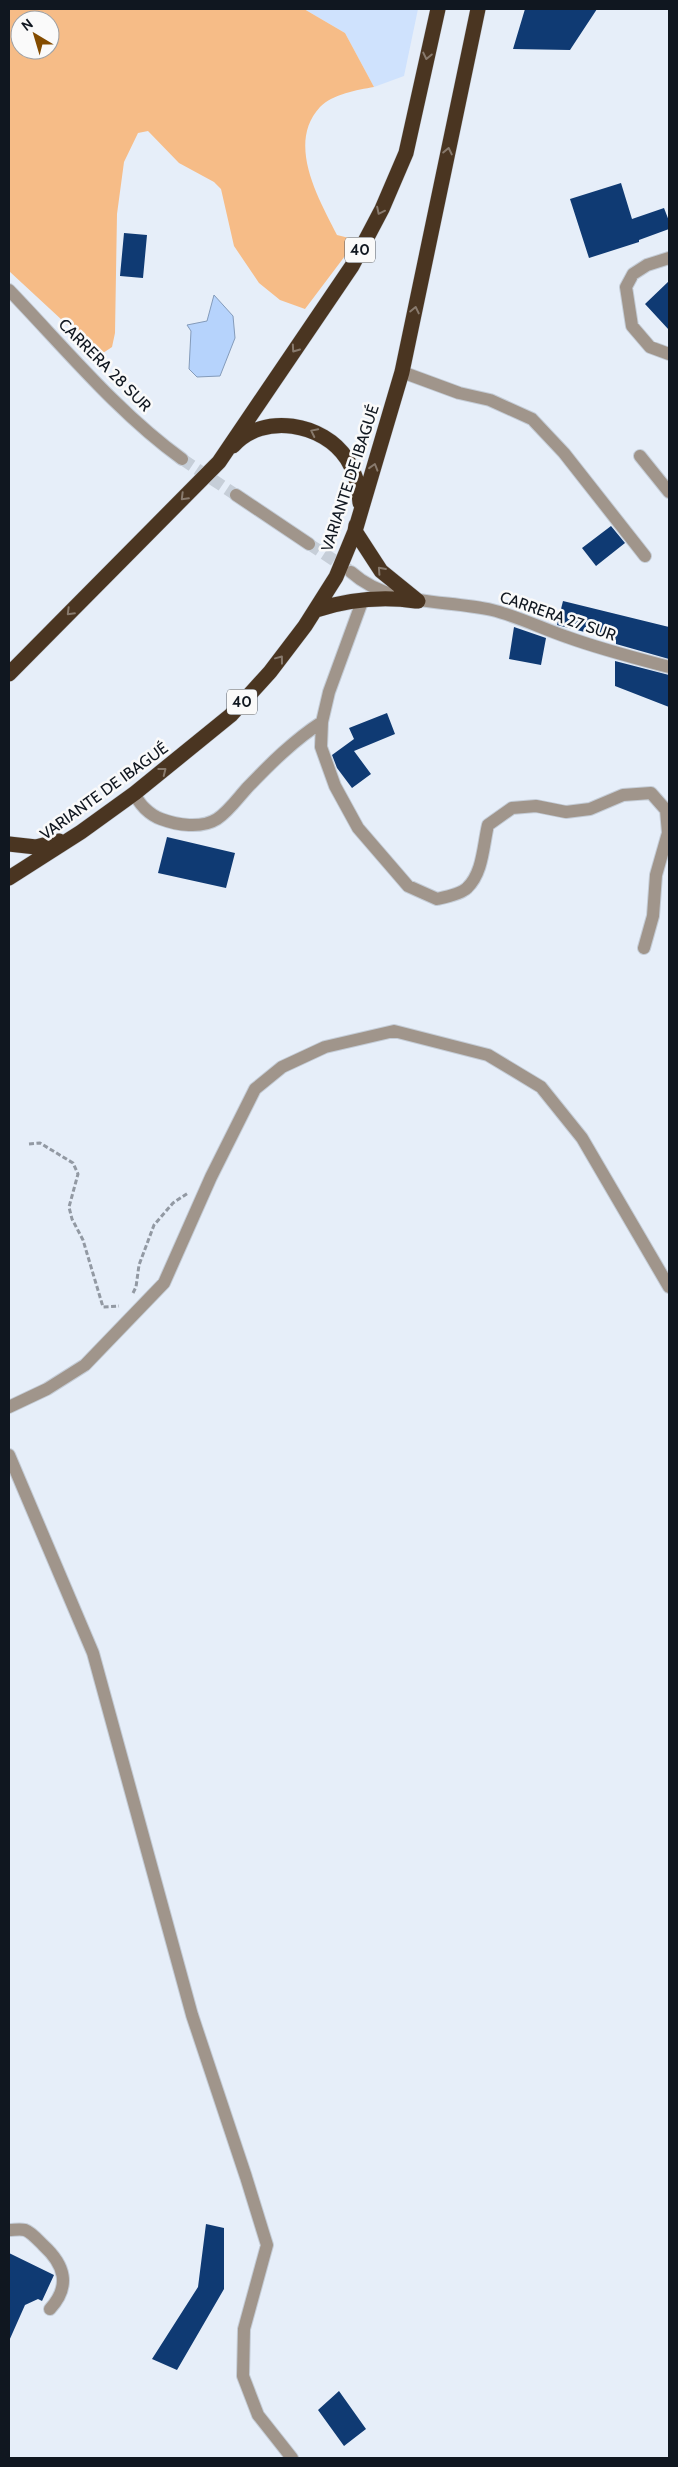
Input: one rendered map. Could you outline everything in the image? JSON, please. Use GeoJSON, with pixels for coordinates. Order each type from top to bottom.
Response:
{"type":"FeatureCollection","features":[{"type":"Feature","properties":{"kind":"highway","name":"40"},"geometry":{"type":"LineString","coordinates":[[9,674],[219,462],[352,266],[382,209],[406,153],[438,9]]}},
{"type":"Feature","properties":{"kind":"highway","name":"VARIANTE DE IBAGUÉ"},"geometry":{"type":"LineString","coordinates":[[9,878],[81,832],[135,793],[231,714],[270,672],[316,610],[336,577],[355,531],[402,372],[478,9]]}},
{"type":"Feature","properties":{"kind":"highway"},"geometry":{"type":"LineString","coordinates":[[219,462],[236,443],[258,430],[282,425],[307,429],[330,440],[347,458],[358,481],[360,506],[355,531],[381,570],[418,601]]}},
{"type":"Feature","properties":{"kind":"highway"},"geometry":{"type":"LineString","coordinates":[[316,610],[363,599],[391,598],[418,601]]}},
{"type":"Feature","properties":{"kind":"highway"},"geometry":{"type":"LineString","coordinates":[[9,844],[36,846],[63,840],[81,832]]}},
{"type":"Feature","properties":{"kind":"street"},"geometry":{"type":"LineString","coordinates":[[669,258],[647,266],[633,274],[626,287],[632,326],[650,347],[669,354]]}},
{"type":"Feature","properties":{"kind":"street","name":"CARRERA 28 SUR"},"geometry":{"type":"LineString","coordinates":[[9,290],[105,390],[162,445],[182,459]]}},
{"type":"Feature","properties":{"kind":"street"},"geometry":{"type":"LineString","coordinates":[[402,372],[458,393],[490,400],[532,419],[564,453],[645,556]]}},
{"type":"Feature","properties":{"kind":"street"},"geometry":{"type":"LineString","coordinates":[[640,456],[669,492]]}},
{"type":"Feature","properties":{"kind":"street"},"geometry":{"type":"LineString","coordinates":[[236,495],[310,544]]}},
{"type":"Feature","properties":{"kind":"street","name":"CARRERA 27 SUR"},"geometry":{"type":"LineString","coordinates":[[351,572],[368,583],[418,601],[492,610],[594,646],[669,667]]}},
{"type":"Feature","properties":{"kind":"street"},"geometry":{"type":"LineString","coordinates":[[363,599],[328,692],[322,722],[321,748],[335,786],[358,828],[408,886],[437,899],[466,890],[481,869],[481,854],[488,825],[512,808],[536,806],[566,812],[590,809],[623,795],[651,793],[666,810],[668,833],[656,875],[653,916],[644,948]]}},
{"type":"Feature","properties":{"kind":"street"},"geometry":{"type":"LineString","coordinates":[[135,793],[137,800],[154,817],[175,824],[199,825],[217,819],[281,754],[304,734],[322,722]]}},
{"type":"Feature","properties":{"kind":"street"},"geometry":{"type":"LineString","coordinates":[[9,1407],[47,1389],[85,1365],[164,1283],[211,1177],[255,1089],[282,1067],[325,1047],[394,1031],[488,1055],[541,1087],[582,1138],[669,1286]]}},
{"type":"Feature","properties":{"kind":"street"},"geometry":{"type":"LineString","coordinates":[[9,1455],[93,1653],[192,2016],[267,2245],[244,2329],[243,2376],[258,2415],[292,2458]]}},
{"type":"Feature","properties":{"kind":"street"},"geometry":{"type":"LineString","coordinates":[[9,2230],[26,2230],[50,2251],[58,2262],[64,2275],[60,2297],[50,2309]]}},
{"type":"Feature","properties":{"kind":"path"},"geometry":{"type":"LineString","coordinates":[[29,1144],[40,1143],[73,1163],[78,1174],[69,1207],[72,1219],[83,1240],[103,1307],[117,1308],[124,1302]]}},
{"type":"Feature","properties":{"kind":"path"},"geometry":{"type":"LineString","coordinates":[[130,1297],[136,1287],[139,1265],[154,1225],[173,1203],[211,1177]]}},
{"type":"Feature","properties":{"kind":"shaded area"},"geometry":{"type":"Polygon","coordinates":[[[9,9],[304,9],[345,33],[374,87],[338,96],[320,107],[310,122],[306,138],[306,154],[315,188],[337,235],[357,240],[305,309],[280,300],[259,283],[234,246],[221,189],[214,182],[179,163],[148,131],[138,133],[124,162],[117,214],[115,333],[112,347],[103,353],[90,346],[9,271],[9,9]]]}},
{"type":"Feature","properties":{"kind":"shaded area"},"geometry":{"type":"Polygon","coordinates":[[[304,9],[418,9],[404,76],[374,87],[345,33],[304,9]]]}},
{"type":"Feature","properties":{"kind":"shaded area"},"geometry":{"type":"Polygon","coordinates":[[[214,295],[233,316],[235,338],[220,376],[197,377],[189,369],[191,331],[187,325],[207,321],[214,295]]]}},
{"type":"Feature","properties":{"kind":"building"},"geometry":{"type":"Polygon","coordinates":[[[525,9],[597,9],[570,50],[513,49],[525,9]]]}},
{"type":"Feature","properties":{"kind":"building"},"geometry":{"type":"Polygon","coordinates":[[[621,183],[632,219],[664,208],[669,221],[669,229],[639,240],[639,242],[589,258],[570,199],[621,183]]]}},
{"type":"Feature","properties":{"kind":"building"},"geometry":{"type":"Polygon","coordinates":[[[124,233],[147,235],[143,278],[120,276],[124,233]]]}},
{"type":"Feature","properties":{"kind":"building"},"geometry":{"type":"Polygon","coordinates":[[[669,281],[669,330],[645,304],[669,281]]]}},
{"type":"Feature","properties":{"kind":"building"},"geometry":{"type":"Polygon","coordinates":[[[611,526],[625,543],[596,566],[582,548],[611,526]]]}},
{"type":"Feature","properties":{"kind":"building"},"geometry":{"type":"Polygon","coordinates":[[[563,601],[669,627],[669,659],[616,644],[616,640],[557,625],[563,601]]]}},
{"type":"Feature","properties":{"kind":"building"},"geometry":{"type":"Polygon","coordinates":[[[514,627],[546,638],[541,665],[509,659],[514,627]]]}},
{"type":"Feature","properties":{"kind":"building"},"geometry":{"type":"Polygon","coordinates":[[[615,661],[669,675],[669,707],[615,686],[615,661]]]}},
{"type":"Feature","properties":{"kind":"building"},"geometry":{"type":"Polygon","coordinates":[[[387,713],[395,734],[354,751],[371,774],[352,788],[337,768],[332,755],[354,739],[349,728],[387,713]]]}},
{"type":"Feature","properties":{"kind":"building"},"geometry":{"type":"Polygon","coordinates":[[[167,837],[235,853],[226,888],[158,873],[167,837]]]}},
{"type":"Feature","properties":{"kind":"building"},"geometry":{"type":"Polygon","coordinates":[[[206,2224],[224,2228],[224,2289],[177,2370],[152,2359],[198,2287],[206,2224]]]}},
{"type":"Feature","properties":{"kind":"building"},"geometry":{"type":"Polygon","coordinates":[[[9,2253],[54,2275],[42,2301],[38,2299],[25,2305],[9,2341],[9,2253]]]}},
{"type":"Feature","properties":{"kind":"building"},"geometry":{"type":"Polygon","coordinates":[[[339,2391],[366,2429],[344,2446],[318,2410],[339,2391]]]}},
{"type":"Feature","properties":{"kind":"tunnel"},"geometry":{"type":"LineString","coordinates":[[182,459],[236,495]]}},
{"type":"Feature","properties":{"kind":"tunnel"},"geometry":{"type":"LineString","coordinates":[[309,544],[349,570]]}}]}
